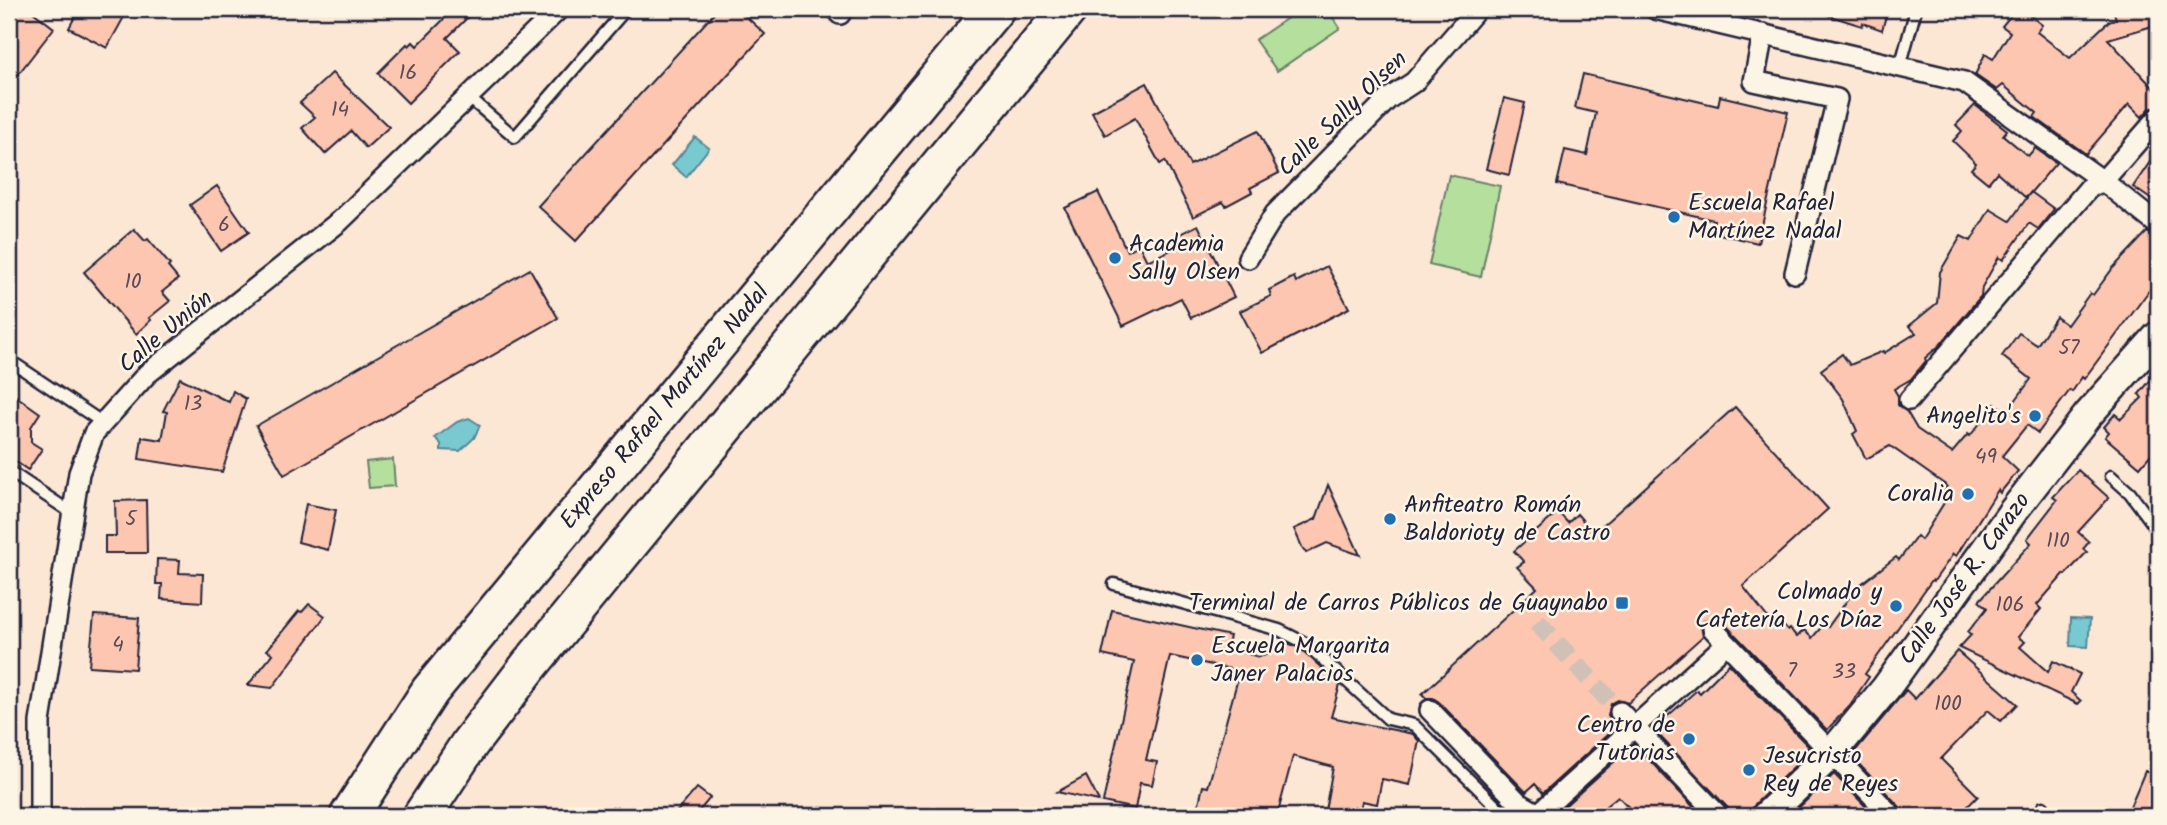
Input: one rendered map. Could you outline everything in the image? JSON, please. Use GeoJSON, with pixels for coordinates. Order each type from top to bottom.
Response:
{"type":"FeatureCollection","features":[{"type":"Feature","properties":{"kind":"highway","name":"Expreso Rafael Martínez Nadal"},"geometry":{"type":"LineString","coordinates":[[349,816],[430,691],[995,9]]}},
{"type":"Feature","properties":{"kind":"highway"},"geometry":{"type":"LineString","coordinates":[[422,816],[470,743],[529,666],[1068,9]]}},
{"type":"Feature","properties":{"kind":"street","name":"Calle Unión"},"geometry":{"type":"LineString","coordinates":[[40,816],[40,722],[79,473],[94,433],[147,374],[340,220],[559,9]]}},
{"type":"Feature","properties":{"kind":"street","name":"Calle Sally Olsen"},"geometry":{"type":"LineString","coordinates":[[1248,258],[1275,214],[1388,99],[1414,82],[1477,9]]}},
{"type":"Feature","properties":{"kind":"street"},"geometry":{"type":"LineString","coordinates":[[1663,10],[1964,82],[2103,181],[2158,225]]}},
{"type":"Feature","properties":{"kind":"street"},"geometry":{"type":"LineString","coordinates":[[1763,34],[1754,81],[1838,99],[1795,273]]}},
{"type":"Feature","properties":{"kind":"street"},"geometry":{"type":"LineString","coordinates":[[1909,400],[2089,188],[2103,181],[2158,118]]}},
{"type":"Feature","properties":{"kind":"street","name":"Calle José R. Carazo"},"geometry":{"type":"LineString","coordinates":[[1766,816],[1832,753],[1886,688],[2014,510],[2087,416],[2158,336]]}},
{"type":"Feature","properties":{"kind":"street"},"geometry":{"type":"LineString","coordinates":[[1713,629],[1892,816]]}},
{"type":"Feature","properties":{"kind":"street"},"geometry":{"type":"LineString","coordinates":[[1430,710],[1518,803],[1539,815],[1726,645]]}},
{"type":"Feature","properties":{"kind":"street"},"geometry":{"type":"LineString","coordinates":[[1620,712],[1719,816]]}},
{"type":"Feature","properties":{"kind":"lane"},"geometry":{"type":"LineString","coordinates":[[468,97],[515,137],[626,9]]}},
{"type":"Feature","properties":{"kind":"lane"},"geometry":{"type":"LineString","coordinates":[[1900,66],[1916,9]]}},
{"type":"Feature","properties":{"kind":"lane"},"geometry":{"type":"LineString","coordinates":[[9,360],[103,423]]}},
{"type":"Feature","properties":{"kind":"lane"},"geometry":{"type":"LineString","coordinates":[[9,471],[72,513]]}},
{"type":"Feature","properties":{"kind":"lane"},"geometry":{"type":"LineString","coordinates":[[2111,476],[2130,493],[2153,524],[2158,520]]}},
{"type":"Feature","properties":{"kind":"lane"},"geometry":{"type":"LineString","coordinates":[[1114,584],[1279,630],[1306,643],[1388,719],[1414,725],[1506,816]]}},
{"type":"Feature","properties":{"kind":"green space"},"geometry":{"type":"Polygon","coordinates":[[[1301,9],[1327,9],[1340,28],[1277,71],[1255,40],[1301,9]]]}},
{"type":"Feature","properties":{"kind":"green space"},"geometry":{"type":"Polygon","coordinates":[[[1449,175],[1500,186],[1481,277],[1429,265],[1449,175]]]}},
{"type":"Feature","properties":{"kind":"green space"},"geometry":{"type":"Polygon","coordinates":[[[393,459],[395,486],[369,488],[366,462],[393,459]]]}},
{"type":"Feature","properties":{"kind":"water"},"geometry":{"type":"Polygon","coordinates":[[[695,137],[709,148],[686,177],[672,165],[695,137]]]}},
{"type":"Feature","properties":{"kind":"water"},"geometry":{"type":"Polygon","coordinates":[[[469,418],[480,425],[474,438],[460,451],[441,450],[441,444],[435,438],[457,422],[469,418]]]}},
{"type":"Feature","properties":{"kind":"water"},"geometry":{"type":"Polygon","coordinates":[[[2071,618],[2090,619],[2088,647],[2070,646],[2071,618]]]}},
{"type":"Feature","properties":{"kind":"building"},"geometry":{"type":"Polygon","coordinates":[[[9,9],[29,9],[54,28],[9,86],[9,9]]]}},
{"type":"Feature","properties":{"kind":"building"},"geometry":{"type":"Polygon","coordinates":[[[79,9],[108,9],[124,17],[107,48],[69,28],[79,9]]]}},
{"type":"Feature","properties":{"kind":"building"},"geometry":{"type":"Polygon","coordinates":[[[454,9],[476,9],[447,38],[460,51],[408,103],[378,73],[407,44],[409,46],[413,42],[417,46],[454,9]]]}},
{"type":"Feature","properties":{"kind":"building"},"geometry":{"type":"Polygon","coordinates":[[[718,9],[738,9],[765,34],[576,241],[538,206],[718,9]]]}},
{"type":"Feature","properties":{"kind":"building"},"geometry":{"type":"Polygon","coordinates":[[[1819,9],[1888,9],[1882,30],[1818,12],[1819,9]]]}},
{"type":"Feature","properties":{"kind":"building"},"geometry":{"type":"Polygon","coordinates":[[[2016,9],[2022,9],[2042,25],[2037,32],[2070,58],[2109,21],[2116,19],[2113,9],[2151,9],[2156,25],[2108,39],[2158,93],[2158,106],[2149,109],[2142,117],[2129,104],[2086,154],[2034,117],[2037,113],[2003,85],[1997,90],[1975,75],[1985,54],[1993,59],[2010,32],[2002,26],[2016,9]]]}},
{"type":"Feature","properties":{"kind":"building"},"geometry":{"type":"Polygon","coordinates":[[[332,73],[389,127],[366,148],[351,131],[325,154],[302,128],[315,117],[300,103],[332,73]]]}},
{"type":"Feature","properties":{"kind":"building"},"geometry":{"type":"Polygon","coordinates":[[[1583,74],[1718,106],[1720,96],[1788,112],[1758,243],[1711,232],[1714,220],[1557,184],[1565,150],[1587,155],[1596,113],[1575,108],[1583,74]]]}},
{"type":"Feature","properties":{"kind":"building"},"geometry":{"type":"Polygon","coordinates":[[[1147,83],[1190,165],[1258,131],[1279,173],[1250,188],[1252,192],[1226,206],[1223,202],[1193,217],[1165,161],[1160,164],[1135,118],[1105,135],[1092,112],[1147,83]]]}},
{"type":"Feature","properties":{"kind":"building"},"geometry":{"type":"Polygon","coordinates":[[[1504,98],[1525,103],[1509,175],[1486,169],[1504,98]]]}},
{"type":"Feature","properties":{"kind":"building"},"geometry":{"type":"Polygon","coordinates":[[[1975,105],[2007,130],[2003,135],[2028,156],[2035,148],[2056,163],[2026,198],[1997,172],[1988,183],[1971,169],[1976,163],[1953,141],[1962,131],[1956,125],[1975,105]]]}},
{"type":"Feature","properties":{"kind":"building"},"geometry":{"type":"Polygon","coordinates":[[[2158,150],[2158,204],[2133,187],[2158,150]]]}},
{"type":"Feature","properties":{"kind":"building"},"geometry":{"type":"Polygon","coordinates":[[[217,186],[249,232],[221,251],[190,205],[217,186]]]}},
{"type":"Feature","properties":{"kind":"building"},"geometry":{"type":"Polygon","coordinates":[[[1098,192],[1127,251],[1139,245],[1147,261],[1182,245],[1178,235],[1198,225],[1234,297],[1191,318],[1181,298],[1123,326],[1065,208],[1098,192]]]}},
{"type":"Feature","properties":{"kind":"building"},"geometry":{"type":"Polygon","coordinates":[[[2031,192],[2054,209],[2038,229],[2029,223],[2003,260],[1999,257],[1982,287],[1981,296],[1940,345],[1925,358],[1926,361],[1911,379],[1894,389],[1898,396],[1898,405],[1907,412],[1917,429],[1952,453],[1968,434],[1970,436],[1995,404],[2007,412],[2031,379],[2002,356],[2019,333],[2037,345],[2056,317],[2067,325],[2090,293],[2093,295],[2113,268],[2147,232],[2158,237],[2158,296],[2151,288],[2084,379],[2082,377],[2072,392],[2070,390],[2038,433],[2027,425],[2002,456],[2018,471],[2000,493],[1998,490],[1956,556],[1953,554],[1934,581],[1932,580],[1865,674],[1869,677],[1850,705],[1827,730],[1716,617],[1704,621],[1701,626],[1703,636],[1628,703],[1618,700],[1611,704],[1608,716],[1617,726],[1543,793],[1535,784],[1526,792],[1439,702],[1422,694],[1537,588],[1517,567],[1524,562],[1514,551],[1558,512],[1568,523],[1577,514],[1594,533],[1735,407],[1828,509],[1743,586],[1771,622],[1776,617],[1797,637],[1804,630],[1812,638],[1824,624],[1828,627],[1856,588],[1896,557],[1899,560],[1917,536],[1921,540],[1947,498],[1942,495],[1947,486],[1890,446],[1866,459],[1853,434],[1857,431],[1843,399],[1821,370],[1842,354],[1850,365],[1883,351],[1884,353],[1916,333],[1909,326],[1937,303],[1940,272],[1961,236],[1971,241],[1990,209],[2010,221],[2031,192]]]}},
{"type":"Feature","properties":{"kind":"building"},"geometry":{"type":"Polygon","coordinates":[[[134,229],[145,241],[148,239],[178,279],[162,292],[170,301],[149,318],[151,320],[136,334],[84,272],[134,229]]]}},
{"type":"Feature","properties":{"kind":"building","name":"Academia Sally Olsen"},"geometry":{"type":"Polygon","coordinates":[[[1327,266],[1349,308],[1262,353],[1240,311],[1271,296],[1269,290],[1294,277],[1296,282],[1327,266]]]}},
{"type":"Feature","properties":{"kind":"building"},"geometry":{"type":"Polygon","coordinates":[[[530,269],[558,318],[284,475],[256,426],[530,269]]]}},
{"type":"Feature","properties":{"kind":"building"},"geometry":{"type":"Polygon","coordinates":[[[2158,371],[2158,446],[2140,467],[2105,437],[2109,432],[2104,427],[2115,414],[2121,419],[2142,398],[2139,394],[2158,371]]]}},
{"type":"Feature","properties":{"kind":"building"},"geometry":{"type":"Polygon","coordinates":[[[180,378],[229,402],[233,391],[246,399],[222,472],[139,459],[142,437],[162,440],[167,412],[163,411],[180,378]]]}},
{"type":"Feature","properties":{"kind":"building"},"geometry":{"type":"Polygon","coordinates":[[[9,391],[40,413],[31,427],[31,442],[42,449],[28,470],[9,457],[9,391]]]}},
{"type":"Feature","properties":{"kind":"building"},"geometry":{"type":"Polygon","coordinates":[[[2078,470],[2109,498],[2078,532],[2089,542],[2083,549],[2087,552],[2037,605],[2041,609],[2018,637],[2025,642],[2020,647],[2048,672],[2053,661],[2080,674],[2071,692],[2081,701],[2078,704],[1959,648],[1971,635],[1968,632],[1987,608],[1979,601],[2031,543],[2027,539],[2057,500],[2053,497],[2078,470]]]}},
{"type":"Feature","properties":{"kind":"building"},"geometry":{"type":"Polygon","coordinates":[[[1328,485],[1360,555],[1327,543],[1306,553],[1302,547],[1294,529],[1316,519],[1328,485]]]}},
{"type":"Feature","properties":{"kind":"building"},"geometry":{"type":"Polygon","coordinates":[[[146,500],[147,553],[105,553],[105,536],[116,536],[115,501],[146,500]]]}},
{"type":"Feature","properties":{"kind":"building"},"geometry":{"type":"Polygon","coordinates":[[[306,504],[336,510],[328,550],[298,542],[306,504]]]}},
{"type":"Feature","properties":{"kind":"building"},"geometry":{"type":"Polygon","coordinates":[[[157,559],[180,560],[179,573],[203,574],[202,602],[161,599],[162,584],[156,584],[157,559]]]}},
{"type":"Feature","properties":{"kind":"building"},"geometry":{"type":"Polygon","coordinates":[[[309,604],[325,616],[272,688],[248,685],[273,654],[267,650],[299,611],[302,612],[309,604]]]}},
{"type":"Feature","properties":{"kind":"building"},"geometry":{"type":"Polygon","coordinates":[[[1112,610],[1230,636],[1227,648],[1259,657],[1288,643],[1301,649],[1340,685],[1331,717],[1413,734],[1419,741],[1410,785],[1382,779],[1377,804],[1362,801],[1359,816],[1324,816],[1333,767],[1293,756],[1277,816],[1196,816],[1203,786],[1208,787],[1240,671],[1170,656],[1146,760],[1157,762],[1152,785],[1140,783],[1135,809],[1103,802],[1134,662],[1102,655],[1112,610]]]}},
{"type":"Feature","properties":{"kind":"building"},"geometry":{"type":"Polygon","coordinates":[[[94,615],[139,618],[135,669],[89,666],[94,615]]]}},
{"type":"Feature","properties":{"kind":"building"},"geometry":{"type":"Polygon","coordinates":[[[1957,651],[2017,704],[2001,721],[1988,710],[1941,759],[1978,796],[1958,816],[1904,816],[1901,808],[1851,756],[1906,690],[1915,699],[1957,651]]]}},
{"type":"Feature","properties":{"kind":"building"},"geometry":{"type":"Polygon","coordinates":[[[1729,664],[1809,747],[1806,749],[1809,752],[1755,804],[1750,816],[1731,816],[1728,808],[1653,729],[1697,690],[1700,693],[1729,664]]]}},
{"type":"Feature","properties":{"kind":"building"},"geometry":{"type":"Polygon","coordinates":[[[1634,744],[1702,816],[1637,816],[1618,796],[1594,816],[1562,816],[1558,812],[1634,744]]]}},
{"type":"Feature","properties":{"kind":"building"},"geometry":{"type":"Polygon","coordinates":[[[2145,771],[2158,777],[2158,816],[2126,816],[2145,771]]]}},
{"type":"Feature","properties":{"kind":"building"},"geometry":{"type":"Polygon","coordinates":[[[1834,774],[1875,816],[1790,816],[1834,774]]]}},
{"type":"Feature","properties":{"kind":"building"},"geometry":{"type":"Polygon","coordinates":[[[1086,776],[1099,801],[1057,792],[1086,776]]]}},
{"type":"Feature","properties":{"kind":"building"},"geometry":{"type":"Polygon","coordinates":[[[697,788],[710,798],[695,816],[673,816],[697,788]]]}},
{"type":"Feature","properties":{"kind":"tunnel"},"geometry":{"type":"LineString","coordinates":[[1537,622],[1620,712]]}},
{"type":"Feature","properties":{"kind":"place","name":"Escuela Rafael Martínez Nadal"},"geometry":{"type":"Point","coordinates":[1674,217]}},
{"type":"Feature","properties":{"kind":"place","name":"Academia Sally Olsen"},"geometry":{"type":"Point","coordinates":[1115,258]}},
{"type":"Feature","properties":{"kind":"place","name":"Angelito's"},"geometry":{"type":"Point","coordinates":[2035,416]}},
{"type":"Feature","properties":{"kind":"place","name":"Coralia"},"geometry":{"type":"Point","coordinates":[1968,494]}},
{"type":"Feature","properties":{"kind":"place","name":"Anfiteatro Román Baldorioty de Castro"},"geometry":{"type":"Point","coordinates":[1390,519]}},
{"type":"Feature","properties":{"kind":"place","name":"Terminal de Carros Públicos de Guaynabo"},"geometry":{"type":"Point","coordinates":[1622,603]}},
{"type":"Feature","properties":{"kind":"place","name":"Colmado y Cafetería Los Díaz"},"geometry":{"type":"Point","coordinates":[1896,606]}},
{"type":"Feature","properties":{"kind":"place","name":"Escuela Margarita Janer Palacios"},"geometry":{"type":"Point","coordinates":[1197,660]}},
{"type":"Feature","properties":{"kind":"place","name":"Centro de Tutorias"},"geometry":{"type":"Point","coordinates":[1689,739]}},
{"type":"Feature","properties":{"kind":"place","name":"Jesucristo Rey de Reyes"},"geometry":{"type":"Point","coordinates":[1749,770]}}]}
